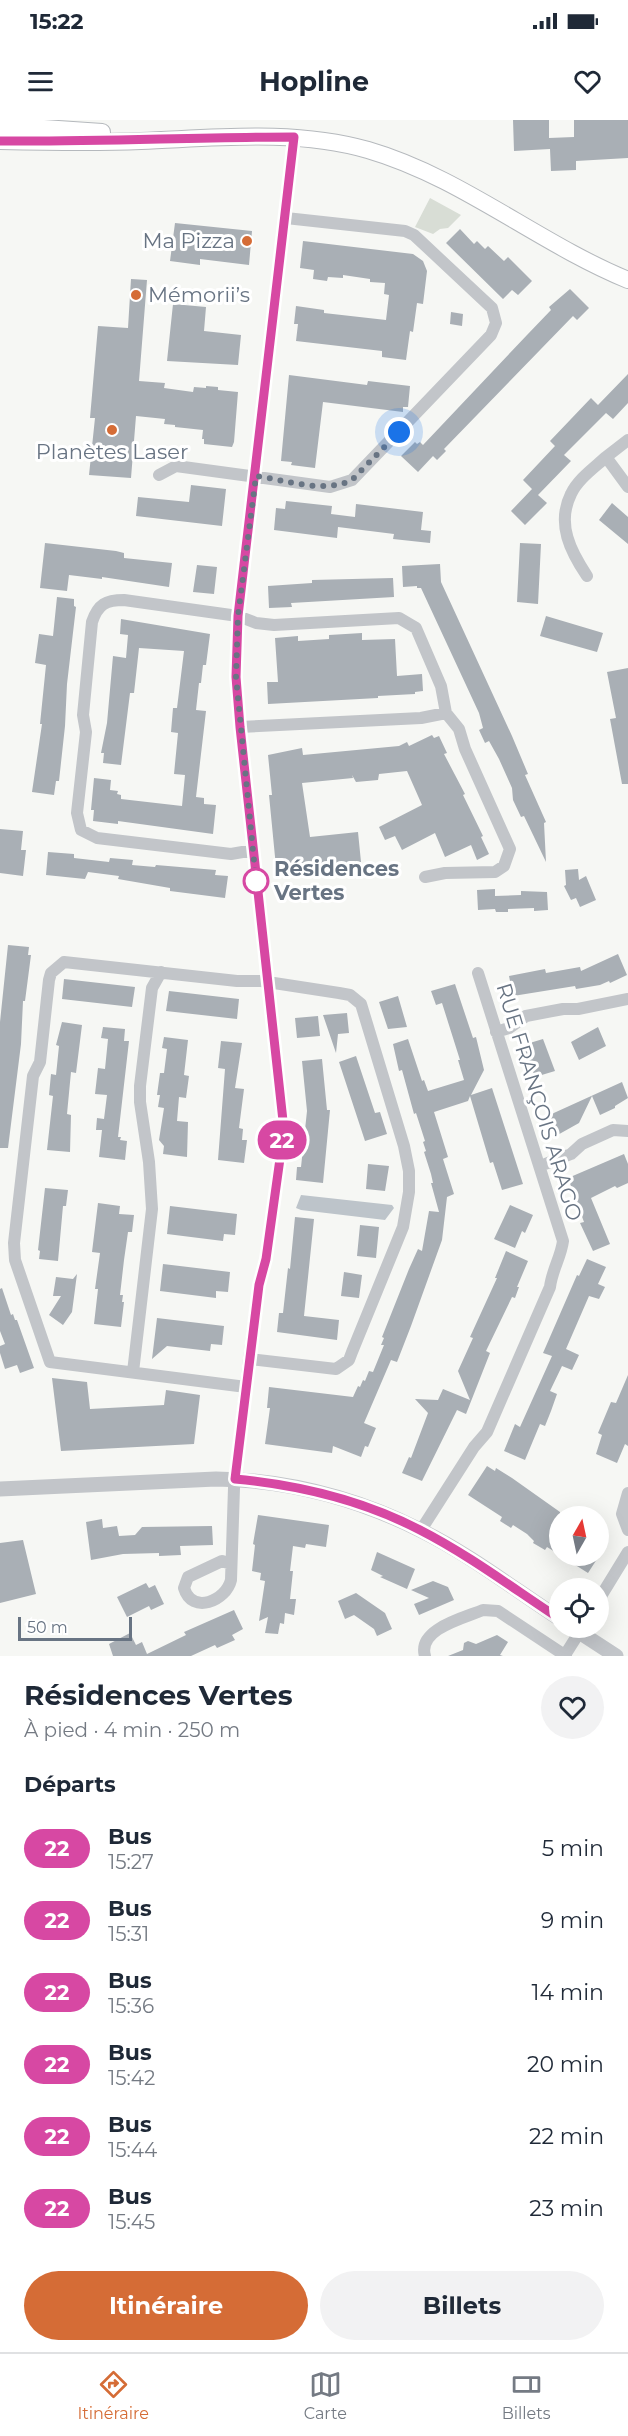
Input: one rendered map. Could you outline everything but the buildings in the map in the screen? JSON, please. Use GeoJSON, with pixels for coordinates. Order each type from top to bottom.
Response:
{"type":"FeatureCollection","features":[{"type":"Feature","properties":{"kind":"main road"},"geometry":{"type":"LineString","coordinates":[[0,125],[165,133],[201,137]]}},
{"type":"Feature","properties":{"kind":"main road"},"geometry":{"type":"LineString","coordinates":[[0,141],[294,137],[349,145],[403,163],[440,179],[552,242],[628,280]]}},
{"type":"Feature","properties":{"kind":"street"},"geometry":{"type":"LineString","coordinates":[[231,1564],[235,1479],[249,1359],[284,1130],[240,727],[236,677],[238,616],[294,137]]}},
{"type":"Feature","properties":{"kind":"street"},"geometry":{"type":"LineString","coordinates":[[159,475],[176,466],[330,487],[352,480],[491,335],[496,323],[492,308],[414,235],[405,231],[286,218]]}},
{"type":"Feature","properties":{"kind":"street"},"geometry":{"type":"LineString","coordinates":[[587,576],[570,551],[565,527],[571,494],[583,478],[628,440]]}},
{"type":"Feature","properties":{"kind":"street"},"geometry":{"type":"LineString","coordinates":[[606,457],[628,487]]}},
{"type":"Feature","properties":{"kind":"street"},"geometry":{"type":"LineString","coordinates":[[254,850],[231,854],[97,838],[81,830],[77,813],[86,732],[83,715],[92,622],[96,610],[103,603],[111,600],[124,600],[238,616],[256,623],[274,625],[399,618],[409,622],[416,628],[441,686],[446,713],[459,729],[465,749],[510,849],[504,866],[495,872],[445,873],[425,878]]}},
{"type":"Feature","properties":{"kind":"street"},"geometry":{"type":"LineString","coordinates":[[240,727],[422,718],[446,713]]}},
{"type":"Feature","properties":{"kind":"street"},"geometry":{"type":"LineString","coordinates":[[246,1387],[50,1362],[15,1260],[14,1243],[33,1076],[40,1062],[51,973],[64,962],[268,983],[339,993],[350,995],[361,1004],[406,1154],[409,1192],[403,1227],[352,1352],[343,1366],[336,1369],[249,1359]]}},
{"type":"Feature","properties":{"kind":"street"},"geometry":{"type":"LineString","coordinates":[[133,1372],[152,1209],[140,1086],[152,988],[160,972]]}},
{"type":"Feature","properties":{"kind":"street","name":"RUE FRANÇOIS ARAGO"},"geometry":{"type":"LineString","coordinates":[[421,1530],[474,1447],[487,1432],[550,1287],[563,1241],[478,973]]}},
{"type":"Feature","properties":{"kind":"street"},"geometry":{"type":"LineString","coordinates":[[496,1032],[510,1028],[526,1016],[628,999]]}},
{"type":"Feature","properties":{"kind":"street"},"geometry":{"type":"LineString","coordinates":[[540,1166],[571,1154],[582,1144],[613,1130],[628,1131]]}},
{"type":"Feature","properties":{"kind":"street"},"geometry":{"type":"LineString","coordinates":[[0,1489],[185,1479],[235,1479],[281,1484],[339,1497],[421,1530],[549,1612]]}},
{"type":"Feature","properties":{"kind":"street"},"geometry":{"type":"LineString","coordinates":[[628,1493],[622,1515],[628,1530]]}},
{"type":"Feature","properties":{"kind":"street"},"geometry":{"type":"LineString","coordinates":[[609,1583],[628,1552]]}},
{"type":"Feature","properties":{"kind":"street"},"geometry":{"type":"LineString","coordinates":[[425,1656],[423,1645],[436,1630],[483,1610],[498,1611],[566,1655],[574,1638]]}},
{"type":"Feature","properties":{"kind":"street"},"geometry":{"type":"LineString","coordinates":[[591,1638],[616,1656]]}},
{"type":"Feature","properties":{"kind":"shaded area"},"geometry":{"type":"Polygon","coordinates":[[[430,198],[461,215],[448,228],[440,229],[433,234],[415,227],[430,198]]]}},
{"type":"Feature","properties":{"kind":"shaded area"},"geometry":{"type":"Polygon","coordinates":[[[301,1195],[392,1205],[394,1208],[385,1220],[301,1210],[296,1208],[301,1195]]]}},
{"type":"Feature","properties":{"kind":"bus line","name":"22"},"geometry":{"type":"LineString","coordinates":[[0,141],[81,142],[201,137],[294,137],[238,616],[236,677],[240,727],[284,1130],[266,1259],[259,1285],[235,1479],[311,1490],[339,1497],[386,1514],[421,1530],[450,1547],[549,1612]]}},
{"type":"Feature","properties":{"kind":"place","name":"Ma Pizza"},"geometry":{"type":"Point","coordinates":[247,241]}},
{"type":"Feature","properties":{"kind":"place","name":"Mémorii’s"},"geometry":{"type":"Point","coordinates":[136,295]}},
{"type":"Feature","properties":{"kind":"place","name":"Planètes Laser"},"geometry":{"type":"Point","coordinates":[112,430]}},
{"type":"Feature","properties":{"kind":"place","name":"Résidences Vertes"},"geometry":{"type":"Point","coordinates":[256,881]}},
{"type":"Feature","properties":{"kind":"route"},"geometry":{"type":"LineString","coordinates":[[256,881],[236,677],[238,616],[256,476],[330,487],[344,484],[352,480],[399,432]]}}]}
